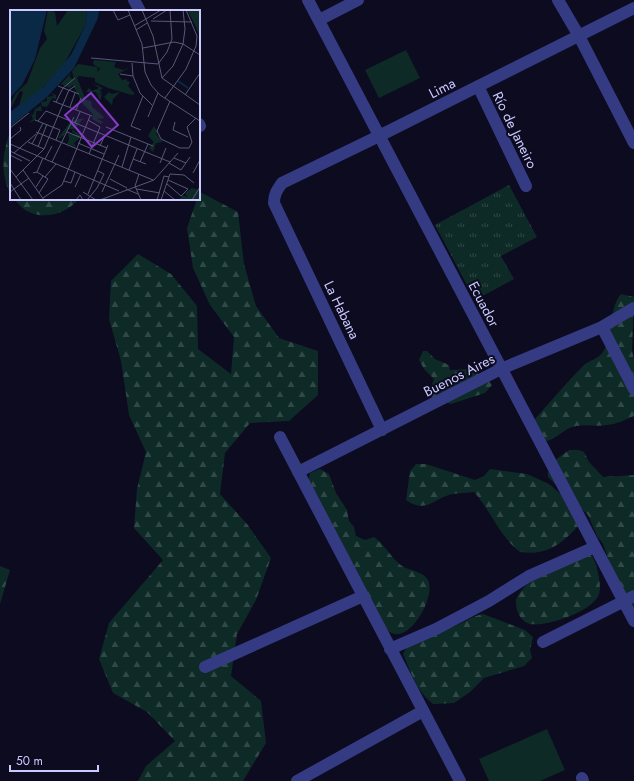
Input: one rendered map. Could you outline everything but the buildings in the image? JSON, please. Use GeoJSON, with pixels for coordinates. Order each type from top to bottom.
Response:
{"type":"FeatureCollection","features":[{"type":"Feature","properties":{"kind":"street"},"geometry":{"type":"LineString","coordinates":[[134,0],[139,10]]}},
{"type":"Feature","properties":{"kind":"street","name":"Ecuador"},"geometry":{"type":"LineString","coordinates":[[308,0],[595,546],[629,599],[634,621]]}},
{"type":"Feature","properties":{"kind":"street"},"geometry":{"type":"LineString","coordinates":[[319,20],[358,0]]}},
{"type":"Feature","properties":{"kind":"street"},"geometry":{"type":"LineString","coordinates":[[558,0],[579,36],[634,143]]}},
{"type":"Feature","properties":{"kind":"street","name":"Lima"},"geometry":{"type":"LineString","coordinates":[[274,203],[274,195],[282,183],[634,8]]}},
{"type":"Feature","properties":{"kind":"street","name":"Río de Janeiro"},"geometry":{"type":"LineString","coordinates":[[478,86],[526,186]]}},
{"type":"Feature","properties":{"kind":"street","name":"La Habana"},"geometry":{"type":"LineString","coordinates":[[274,203],[382,430]]}},
{"type":"Feature","properties":{"kind":"street","name":"Buenos Aires"},"geometry":{"type":"LineString","coordinates":[[298,472],[501,369],[602,327],[634,308]]}},
{"type":"Feature","properties":{"kind":"street"},"geometry":{"type":"LineString","coordinates":[[602,327],[634,389]]}},
{"type":"Feature","properties":{"kind":"street"},"geometry":{"type":"LineString","coordinates":[[280,438],[460,781]]}},
{"type":"Feature","properties":{"kind":"street"},"geometry":{"type":"LineString","coordinates":[[390,649],[436,629],[489,601],[529,576],[595,546]]}},
{"type":"Feature","properties":{"kind":"street"},"geometry":{"type":"LineString","coordinates":[[205,667],[363,596]]}},
{"type":"Feature","properties":{"kind":"street"},"geometry":{"type":"LineString","coordinates":[[543,642],[629,599]]}},
{"type":"Feature","properties":{"kind":"street"},"geometry":{"type":"LineString","coordinates":[[297,781],[423,711]]}},
{"type":"Feature","properties":{"kind":"green space"},"geometry":{"type":"Polygon","coordinates":[[[406,50],[420,78],[379,98],[365,70],[406,50]]]}},
{"type":"Feature","properties":{"kind":"green space"},"geometry":{"type":"Polygon","coordinates":[[[10,133],[10,193],[7,187],[4,171],[4,155],[10,133]]]}},
{"type":"Feature","properties":{"kind":"green space"},"geometry":{"type":"Polygon","coordinates":[[[509,185],[537,237],[501,256],[514,279],[475,300],[435,225],[509,185]]]}},
{"type":"Feature","properties":{"kind":"green space"},"geometry":{"type":"Polygon","coordinates":[[[200,192],[238,212],[244,264],[256,306],[279,338],[318,351],[318,395],[289,421],[250,423],[225,453],[220,494],[247,524],[271,558],[256,600],[237,634],[231,676],[261,701],[266,743],[243,781],[138,781],[146,766],[175,741],[147,712],[113,693],[99,659],[109,623],[163,560],[134,528],[137,489],[146,452],[129,415],[121,361],[109,319],[111,281],[138,254],[171,274],[197,306],[198,349],[231,374],[234,337],[210,305],[193,268],[187,228],[197,200],[200,200],[200,192]]]}},
{"type":"Feature","properties":{"kind":"green space"},"geometry":{"type":"Polygon","coordinates":[[[15,200],[78,200],[69,208],[56,214],[36,214],[23,208],[15,200]]]}},
{"type":"Feature","properties":{"kind":"green space"},"geometry":{"type":"Polygon","coordinates":[[[621,294],[634,297],[632,350],[634,360],[634,416],[621,422],[611,424],[571,427],[553,439],[542,442],[530,427],[535,419],[577,372],[585,364],[598,357],[603,352],[609,338],[614,307],[621,294]]]}},
{"type":"Feature","properties":{"kind":"green space"},"geometry":{"type":"Polygon","coordinates":[[[423,351],[427,351],[435,359],[449,365],[450,370],[471,369],[489,381],[492,385],[485,393],[451,404],[432,397],[429,393],[434,379],[424,369],[419,360],[423,351]]]}},
{"type":"Feature","properties":{"kind":"green space"},"geometry":{"type":"Polygon","coordinates":[[[569,450],[579,450],[584,452],[589,462],[603,477],[634,475],[634,618],[619,589],[603,544],[597,536],[588,515],[548,477],[549,468],[551,465],[569,450]]]}},
{"type":"Feature","properties":{"kind":"green space"},"geometry":{"type":"Polygon","coordinates":[[[416,464],[426,464],[475,480],[484,476],[490,469],[527,474],[549,484],[578,509],[579,525],[566,538],[553,547],[538,552],[520,552],[507,539],[486,507],[474,492],[452,494],[424,506],[413,504],[406,500],[410,471],[416,464]]]}},
{"type":"Feature","properties":{"kind":"green space"},"geometry":{"type":"Polygon","coordinates":[[[320,469],[329,474],[336,493],[347,510],[349,521],[354,527],[356,536],[365,540],[374,537],[402,566],[420,573],[428,580],[430,589],[422,613],[414,624],[406,631],[397,634],[389,631],[308,482],[310,473],[320,469]]]}},
{"type":"Feature","properties":{"kind":"green space"},"geometry":{"type":"Polygon","coordinates":[[[582,553],[592,556],[597,569],[600,590],[595,600],[579,612],[558,620],[538,624],[530,624],[523,621],[517,611],[516,600],[523,588],[540,575],[582,553]]]}},
{"type":"Feature","properties":{"kind":"green space"},"geometry":{"type":"Polygon","coordinates":[[[0,566],[10,570],[0,604],[0,566]]]}},
{"type":"Feature","properties":{"kind":"green space"},"geometry":{"type":"Polygon","coordinates":[[[483,614],[525,630],[533,637],[530,650],[532,658],[524,666],[484,678],[470,692],[454,703],[433,704],[427,699],[415,682],[403,654],[408,645],[449,629],[475,616],[483,614]]]}},
{"type":"Feature","properties":{"kind":"green space"},"geometry":{"type":"Polygon","coordinates":[[[547,729],[565,770],[540,781],[489,781],[479,759],[547,729]]]}}]}
